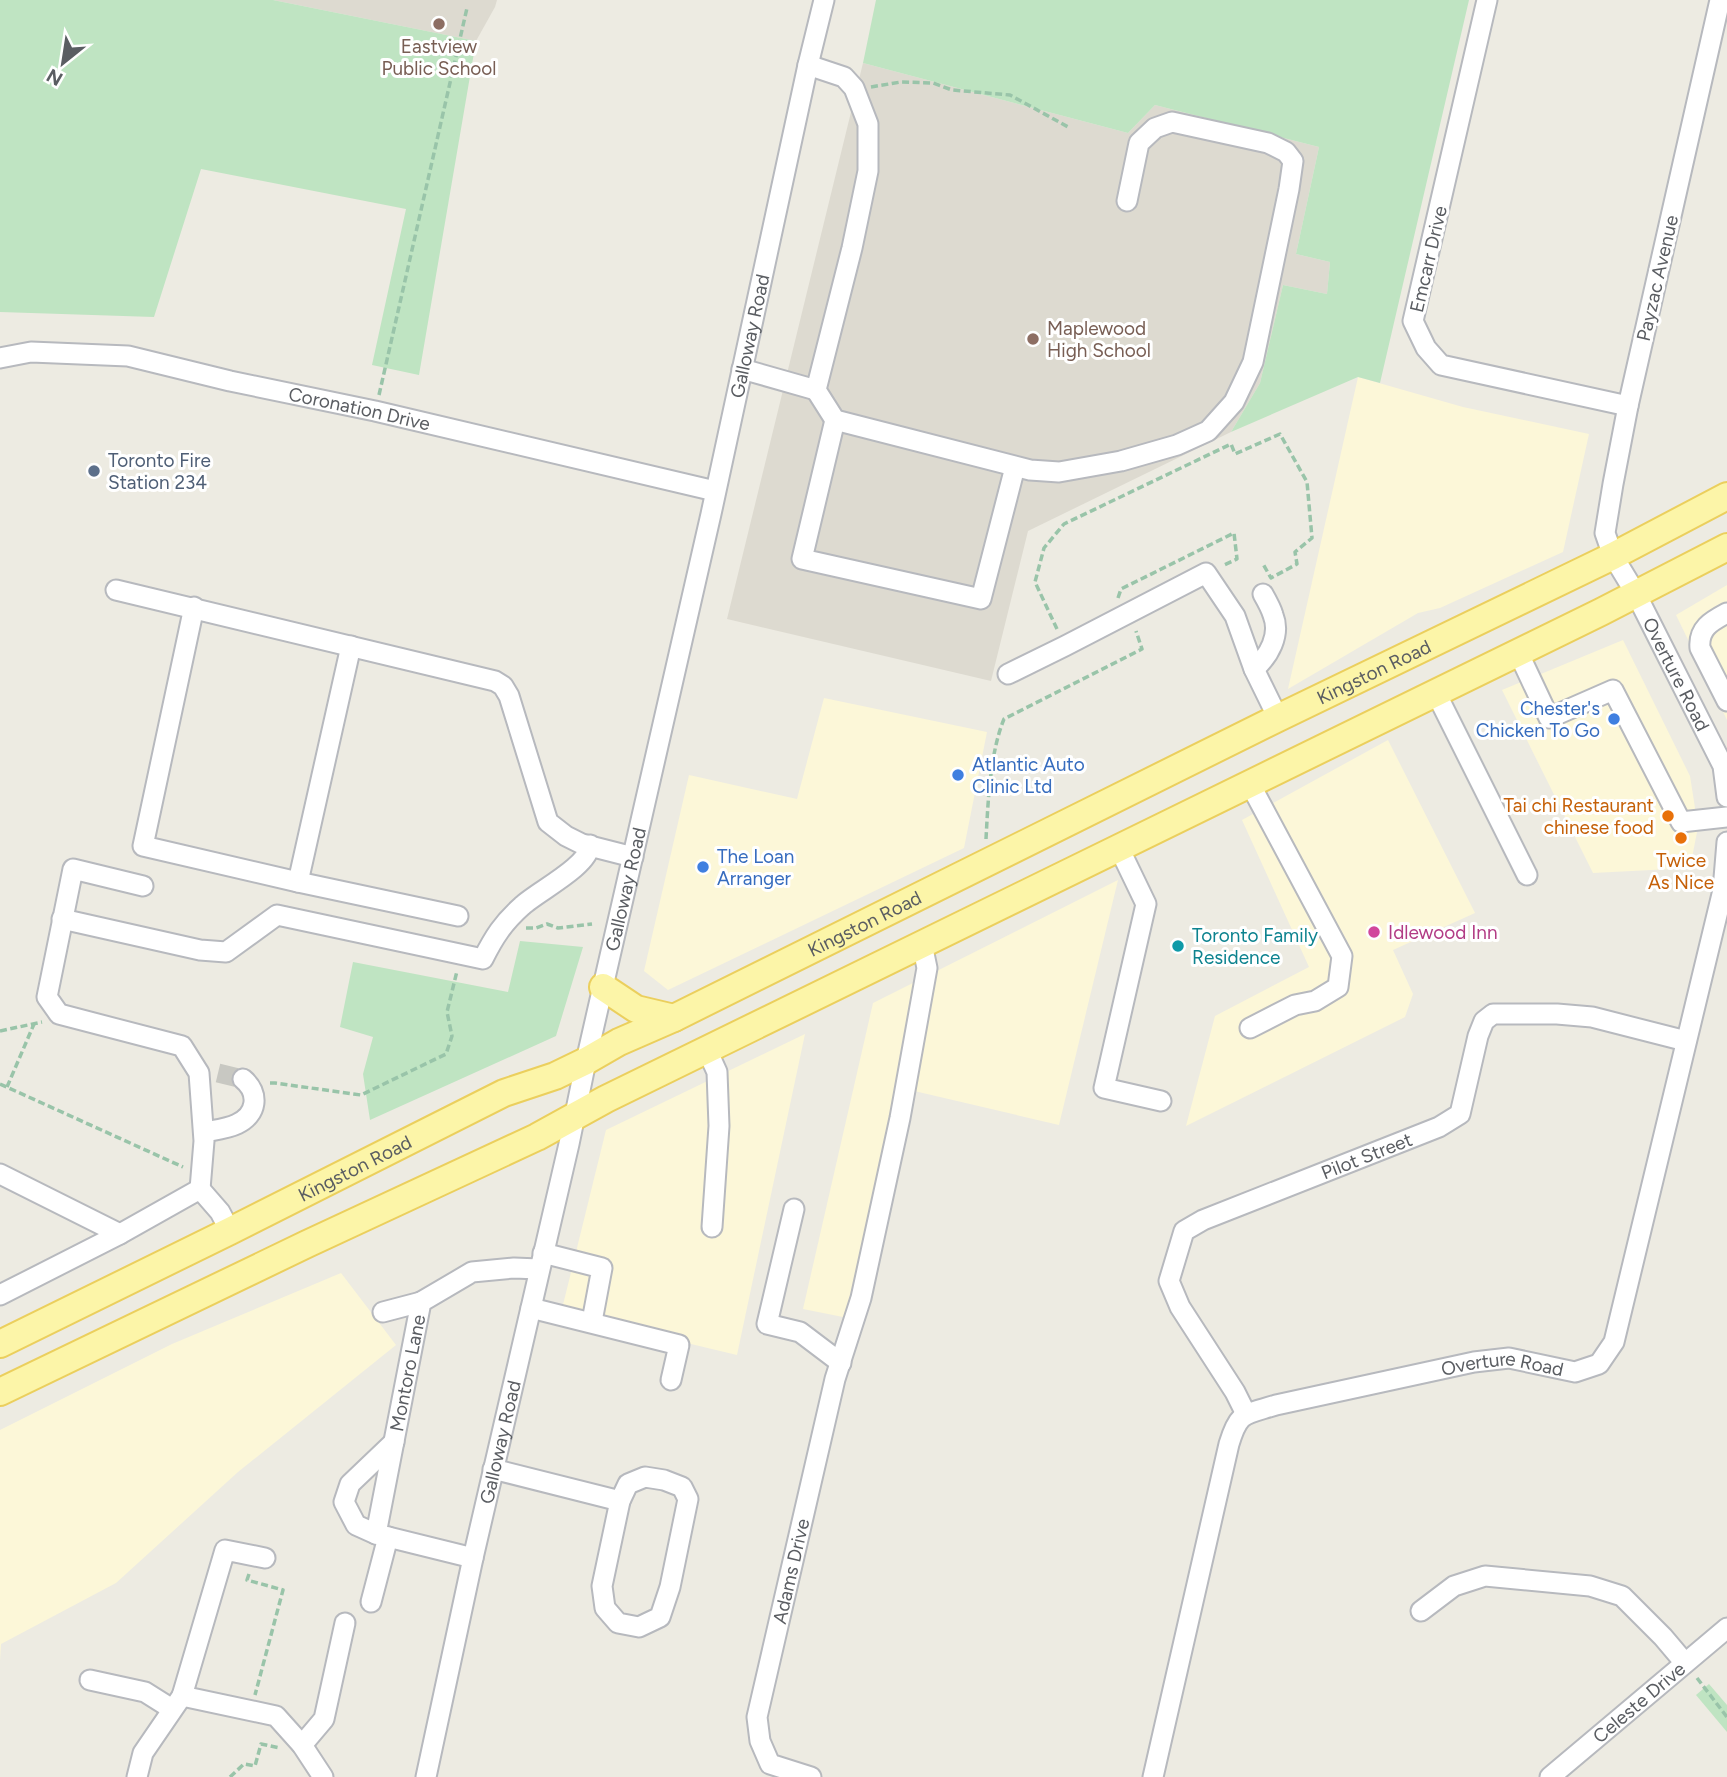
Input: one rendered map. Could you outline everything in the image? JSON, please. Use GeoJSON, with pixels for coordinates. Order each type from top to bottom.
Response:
{"type":"FeatureCollection","features":[{"type":"Feature","properties":{"kind":"main road","name":"Kingston Road"},"geometry":{"type":"LineString","coordinates":[[0,1344],[504,1093],[555,1076],[619,1042],[674,1018],[1278,718],[1614,556],[1727,496]]}},
{"type":"Feature","properties":{"kind":"main road"},"geometry":{"type":"LineString","coordinates":[[0,1392],[537,1137],[575,1115],[1436,693],[1727,547]]}},
{"type":"Feature","properties":{"kind":"main road"},"geometry":{"type":"LineString","coordinates":[[603,987],[636,1009],[674,1018]]}},
{"type":"Feature","properties":{"kind":"street","name":"Galloway Road"},"geometry":{"type":"LineString","coordinates":[[426,1777],[824,0]]}},
{"type":"Feature","properties":{"kind":"street","name":"Emcarr Drive"},"geometry":{"type":"LineString","coordinates":[[1487,0],[1413,321],[1426,348],[1441,365],[1628,406]]}},
{"type":"Feature","properties":{"kind":"street","name":"Payzac Avenue"},"geometry":{"type":"LineString","coordinates":[[1614,556],[1605,533],[1613,484],[1628,406],[1720,0]]}},
{"type":"Feature","properties":{"kind":"street"},"geometry":{"type":"LineString","coordinates":[[808,65],[844,77],[854,88],[868,124],[868,171],[817,390],[835,421],[802,558],[981,599],[1015,467]]}},
{"type":"Feature","properties":{"kind":"street"},"geometry":{"type":"LineString","coordinates":[[835,421],[1015,467],[1059,472],[1121,461],[1177,445],[1209,431],[1234,402],[1252,362],[1293,161],[1286,152],[1268,143],[1172,122],[1155,128],[1139,143],[1127,201]]}},
{"type":"Feature","properties":{"kind":"street","name":"Coronation Drive"},"geometry":{"type":"LineString","coordinates":[[0,358],[31,352],[128,356],[715,491]]}},
{"type":"Feature","properties":{"kind":"street"},"geometry":{"type":"LineString","coordinates":[[742,369],[817,390]]}},
{"type":"Feature","properties":{"kind":"street","name":"Overture Road"},"geometry":{"type":"LineString","coordinates":[[1614,556],[1723,756],[1727,797]]}},
{"type":"Feature","properties":{"kind":"street"},"geometry":{"type":"LineString","coordinates":[[1008,674],[1206,573],[1234,616],[1254,669],[1278,718]]}},
{"type":"Feature","properties":{"kind":"street"},"geometry":{"type":"LineString","coordinates":[[116,590],[499,683],[510,698],[546,819],[566,836],[582,844],[633,857]]}},
{"type":"Feature","properties":{"kind":"street"},"geometry":{"type":"LineString","coordinates":[[1254,669],[1264,661],[1274,642],[1275,617],[1263,594]]}},
{"type":"Feature","properties":{"kind":"street"},"geometry":{"type":"LineString","coordinates":[[194,607],[143,846],[458,916]]}},
{"type":"Feature","properties":{"kind":"street"},"geometry":{"type":"LineString","coordinates":[[1727,613],[1707,623],[1699,641],[1699,648],[1727,701]]}},
{"type":"Feature","properties":{"kind":"street"},"geometry":{"type":"LineString","coordinates":[[298,882],[351,646]]}},
{"type":"Feature","properties":{"kind":"street"},"geometry":{"type":"LineString","coordinates":[[1518,652],[1549,718],[1613,690],[1681,821],[1727,817]]}},
{"type":"Feature","properties":{"kind":"street"},"geometry":{"type":"LineString","coordinates":[[1436,693],[1527,875]]}},
{"type":"Feature","properties":{"kind":"street"},"geometry":{"type":"LineString","coordinates":[[1250,784],[1342,956],[1338,987],[1315,1001],[1295,1005],[1250,1028]]}},
{"type":"Feature","properties":{"kind":"street","name":"Overture Road"},"geometry":{"type":"LineString","coordinates":[[1246,1414],[1276,1405],[1474,1362],[1509,1358],[1575,1372],[1599,1364],[1614,1342],[1723,890],[1727,842]]}},
{"type":"Feature","properties":{"kind":"street"},"geometry":{"type":"LineString","coordinates":[[62,919],[200,950],[226,952],[277,915],[483,959],[497,932],[523,905],[575,867],[588,852],[590,845]]}},
{"type":"Feature","properties":{"kind":"street"},"geometry":{"type":"LineString","coordinates":[[1119,848],[1146,904],[1104,1087],[1161,1101]]}},
{"type":"Feature","properties":{"kind":"street"},"geometry":{"type":"LineString","coordinates":[[143,886],[73,869],[47,998],[59,1014],[181,1046],[209,1073],[201,1181],[230,1231]]}},
{"type":"Feature","properties":{"kind":"street","name":"Adams Drive"},"geometry":{"type":"LineString","coordinates":[[810,1777],[770,1764],[760,1741],[757,1717],[838,1371],[861,1298],[900,1118],[927,968],[922,944]]}},
{"type":"Feature","properties":{"kind":"street","name":"Pilot Street"},"geometry":{"type":"LineString","coordinates":[[1246,1414],[1235,1392],[1180,1307],[1169,1281],[1184,1231],[1203,1220],[1439,1127],[1460,1114],[1478,1036],[1484,1021],[1493,1014],[1592,1017],[1686,1041]]}},
{"type":"Feature","properties":{"kind":"street"},"geometry":{"type":"LineString","coordinates":[[707,1050],[717,1072],[719,1126],[712,1227]]}},
{"type":"Feature","properties":{"kind":"street"},"geometry":{"type":"LineString","coordinates":[[204,1132],[235,1125],[246,1119],[255,1102],[254,1093],[246,1082]]}},
{"type":"Feature","properties":{"kind":"street"},"geometry":{"type":"LineString","coordinates":[[0,1174],[120,1234]]}},
{"type":"Feature","properties":{"kind":"street"},"geometry":{"type":"LineString","coordinates":[[0,1296],[120,1234],[201,1181]]}},
{"type":"Feature","properties":{"kind":"street"},"geometry":{"type":"LineString","coordinates":[[793,1209],[767,1324],[800,1332],[838,1371]]}},
{"type":"Feature","properties":{"kind":"street","name":"Montoro Lane"},"geometry":{"type":"LineString","coordinates":[[382,1535],[394,1442],[421,1302],[472,1272],[514,1268],[541,1261],[602,1268],[593,1316]]}},
{"type":"Feature","properties":{"kind":"street"},"geometry":{"type":"LineString","coordinates":[[383,1312],[421,1302]]}},
{"type":"Feature","properties":{"kind":"street"},"geometry":{"type":"LineString","coordinates":[[530,1308],[680,1345],[671,1380]]}},
{"type":"Feature","properties":{"kind":"street"},"geometry":{"type":"LineString","coordinates":[[1153,1777],[1228,1444],[1235,1423],[1246,1414]]}},
{"type":"Feature","properties":{"kind":"street","name":"Montoro Lane"},"geometry":{"type":"LineString","coordinates":[[394,1442],[350,1484],[344,1502],[356,1525],[382,1535],[473,1558]]}},
{"type":"Feature","properties":{"kind":"street"},"geometry":{"type":"LineString","coordinates":[[493,1469],[620,1501]]}},
{"type":"Feature","properties":{"kind":"street"},"geometry":{"type":"LineString","coordinates":[[645,1477],[682,1487],[688,1499],[670,1587],[660,1617],[639,1627],[618,1623],[605,1608],[602,1586],[620,1501],[628,1484],[645,1477]]}},
{"type":"Feature","properties":{"kind":"street"},"geometry":{"type":"LineString","coordinates":[[371,1602],[382,1535]]}},
{"type":"Feature","properties":{"kind":"street"},"geometry":{"type":"LineString","coordinates":[[137,1777],[143,1753],[177,1702],[225,1550],[264,1558]]}},
{"type":"Feature","properties":{"kind":"street"},"geometry":{"type":"LineString","coordinates":[[1421,1611],[1454,1586],[1485,1576],[1590,1586],[1622,1596],[1685,1663]]}},
{"type":"Feature","properties":{"kind":"street"},"geometry":{"type":"LineString","coordinates":[[302,1745],[324,1719],[345,1623]]}},
{"type":"Feature","properties":{"kind":"street","name":"Celeste Drive"},"geometry":{"type":"LineString","coordinates":[[1550,1777],[1727,1628]]}},
{"type":"Feature","properties":{"kind":"street"},"geometry":{"type":"LineString","coordinates":[[90,1680],[177,1702],[276,1716],[302,1745],[323,1777]]}},
{"type":"Feature","properties":{"kind":"path"},"geometry":{"type":"LineString","coordinates":[[375,411],[467,8]]}},
{"type":"Feature","properties":{"kind":"path"},"geometry":{"type":"LineString","coordinates":[[867,81],[871,87],[901,82],[933,83],[952,90],[1010,94],[1070,128]]}},
{"type":"Feature","properties":{"kind":"path"},"geometry":{"type":"LineString","coordinates":[[1060,637],[1035,582],[1044,548],[1064,524],[1231,444],[1235,454],[1280,434],[1307,482],[1312,538],[1295,552],[1297,564],[1271,578],[1263,564]]}},
{"type":"Feature","properties":{"kind":"path"},"geometry":{"type":"LineString","coordinates":[[1117,600],[1121,589],[1234,533],[1237,559],[1219,568]]}},
{"type":"Feature","properties":{"kind":"path"},"geometry":{"type":"LineString","coordinates":[[985,845],[998,733],[1004,719],[1142,649],[1134,625]]}},
{"type":"Feature","properties":{"kind":"path"},"geometry":{"type":"LineString","coordinates":[[497,932],[507,934],[547,924],[558,929],[592,924]]}},
{"type":"Feature","properties":{"kind":"path"},"geometry":{"type":"LineString","coordinates":[[246,1082],[275,1083],[362,1095],[446,1054],[452,1036],[447,1012],[461,955]]}},
{"type":"Feature","properties":{"kind":"path"},"geometry":{"type":"LineString","coordinates":[[0,1031],[34,1024],[59,1014]]}},
{"type":"Feature","properties":{"kind":"path"},"geometry":{"type":"LineString","coordinates":[[7,1087],[34,1024]]}},
{"type":"Feature","properties":{"kind":"path"},"geometry":{"type":"LineString","coordinates":[[0,1084],[189,1170],[201,1181]]}},
{"type":"Feature","properties":{"kind":"path"},"geometry":{"type":"LineString","coordinates":[[247,1580],[283,1590],[255,1697]]}},
{"type":"Feature","properties":{"kind":"path"},"geometry":{"type":"LineString","coordinates":[[1685,1663],[1727,1717]]}},
{"type":"Feature","properties":{"kind":"path"},"geometry":{"type":"LineString","coordinates":[[230,1777],[244,1764],[256,1766],[261,1744],[282,1748]]}},
{"type":"Feature","properties":{"kind":"shaded area","name":"Eastview Public School"},"geometry":{"type":"Polygon","coordinates":[[[273,0],[497,0],[476,41],[273,0]]]}},
{"type":"Feature","properties":{"kind":"shaded area","name":"Maplewood High School"},"geometry":{"type":"Polygon","coordinates":[[[863,63],[1128,133],[1155,105],[1319,147],[1296,254],[1330,262],[1327,294],[1283,285],[1260,383],[1231,432],[1028,531],[991,681],[727,619],[863,63]]]}},
{"type":"Feature","properties":{"kind":"shaded area"},"geometry":{"type":"Polygon","coordinates":[[[1358,377],[1463,407],[1589,434],[1563,552],[1440,608],[1418,613],[1288,689],[1358,377]]]}},
{"type":"Feature","properties":{"kind":"shaded area"},"geometry":{"type":"Polygon","coordinates":[[[1727,585],[1727,720],[1676,615],[1727,585]]]}},
{"type":"Feature","properties":{"kind":"shaded area"},"geometry":{"type":"Polygon","coordinates":[[[1623,640],[1690,776],[1698,827],[1690,868],[1593,873],[1502,690],[1623,640]]]}},
{"type":"Feature","properties":{"kind":"shaded area"},"geometry":{"type":"Polygon","coordinates":[[[824,698],[987,732],[964,848],[668,990],[644,971],[689,775],[797,799],[824,698]]]}},
{"type":"Feature","properties":{"kind":"shaded area"},"geometry":{"type":"Polygon","coordinates":[[[1388,740],[1475,913],[1393,950],[1413,994],[1405,1017],[1186,1126],[1215,1016],[1309,967],[1242,820],[1388,740]]]}},
{"type":"Feature","properties":{"kind":"shaded area"},"geometry":{"type":"Polygon","coordinates":[[[1118,880],[1059,1125],[910,1090],[848,1318],[803,1309],[873,1003],[1118,880]]]}},
{"type":"Feature","properties":{"kind":"shaded area"},"geometry":{"type":"Polygon","coordinates":[[[805,1034],[737,1355],[561,1313],[606,1130],[805,1034]]]}},
{"type":"Feature","properties":{"kind":"shaded area"},"geometry":{"type":"Polygon","coordinates":[[[341,1273],[396,1345],[238,1472],[116,1583],[1,1644],[0,1661],[0,1430],[172,1344],[341,1273]]]}},
{"type":"Feature","properties":{"kind":"green space"},"geometry":{"type":"Polygon","coordinates":[[[0,0],[273,0],[476,41],[419,375],[372,365],[406,209],[201,169],[154,317],[0,312],[0,0]]]}},
{"type":"Feature","properties":{"kind":"green space"},"geometry":{"type":"Polygon","coordinates":[[[876,0],[1469,0],[1380,383],[1358,377],[1231,432],[1260,383],[1283,285],[1327,294],[1330,262],[1296,254],[1319,147],[1155,105],[1128,133],[863,63],[876,0]]]}},
{"type":"Feature","properties":{"kind":"green space"},"geometry":{"type":"Polygon","coordinates":[[[520,941],[583,947],[556,1036],[370,1120],[363,1074],[373,1037],[340,1027],[353,962],[508,992],[520,941]]]}},
{"type":"Feature","properties":{"kind":"green space"},"geometry":{"type":"Polygon","coordinates":[[[1709,1684],[1727,1705],[1727,1732],[1696,1695],[1709,1684]]]}},
{"type":"Feature","properties":{"kind":"tunnel"},"geometry":{"type":"LineString","coordinates":[[218,1073],[243,1079]]}},
{"type":"Feature","properties":{"kind":"place","name":"Eastview Public School"},"geometry":{"type":"Point","coordinates":[439,24]}},
{"type":"Feature","properties":{"kind":"place","name":"Maplewood High School"},"geometry":{"type":"Point","coordinates":[1033,339]}},
{"type":"Feature","properties":{"kind":"place","name":"Toronto Fire Station 234"},"geometry":{"type":"Point","coordinates":[94,471]}},
{"type":"Feature","properties":{"kind":"place","name":"Chester's Chicken To Go"},"geometry":{"type":"Point","coordinates":[1614,719]}},
{"type":"Feature","properties":{"kind":"place","name":"Atlantic Auto Clinic Ltd"},"geometry":{"type":"Point","coordinates":[958,775]}},
{"type":"Feature","properties":{"kind":"place","name":"Tai chi Restaurant chinese food"},"geometry":{"type":"Point","coordinates":[1668,816]}},
{"type":"Feature","properties":{"kind":"place","name":"Twice As Nice"},"geometry":{"type":"Point","coordinates":[1681,838]}},
{"type":"Feature","properties":{"kind":"place","name":"The Loan Arranger"},"geometry":{"type":"Point","coordinates":[703,867]}},
{"type":"Feature","properties":{"kind":"place","name":"Idlewood Inn"},"geometry":{"type":"Point","coordinates":[1374,932]}},
{"type":"Feature","properties":{"kind":"place","name":"Toronto Family Residence"},"geometry":{"type":"Point","coordinates":[1178,946]}}]}
